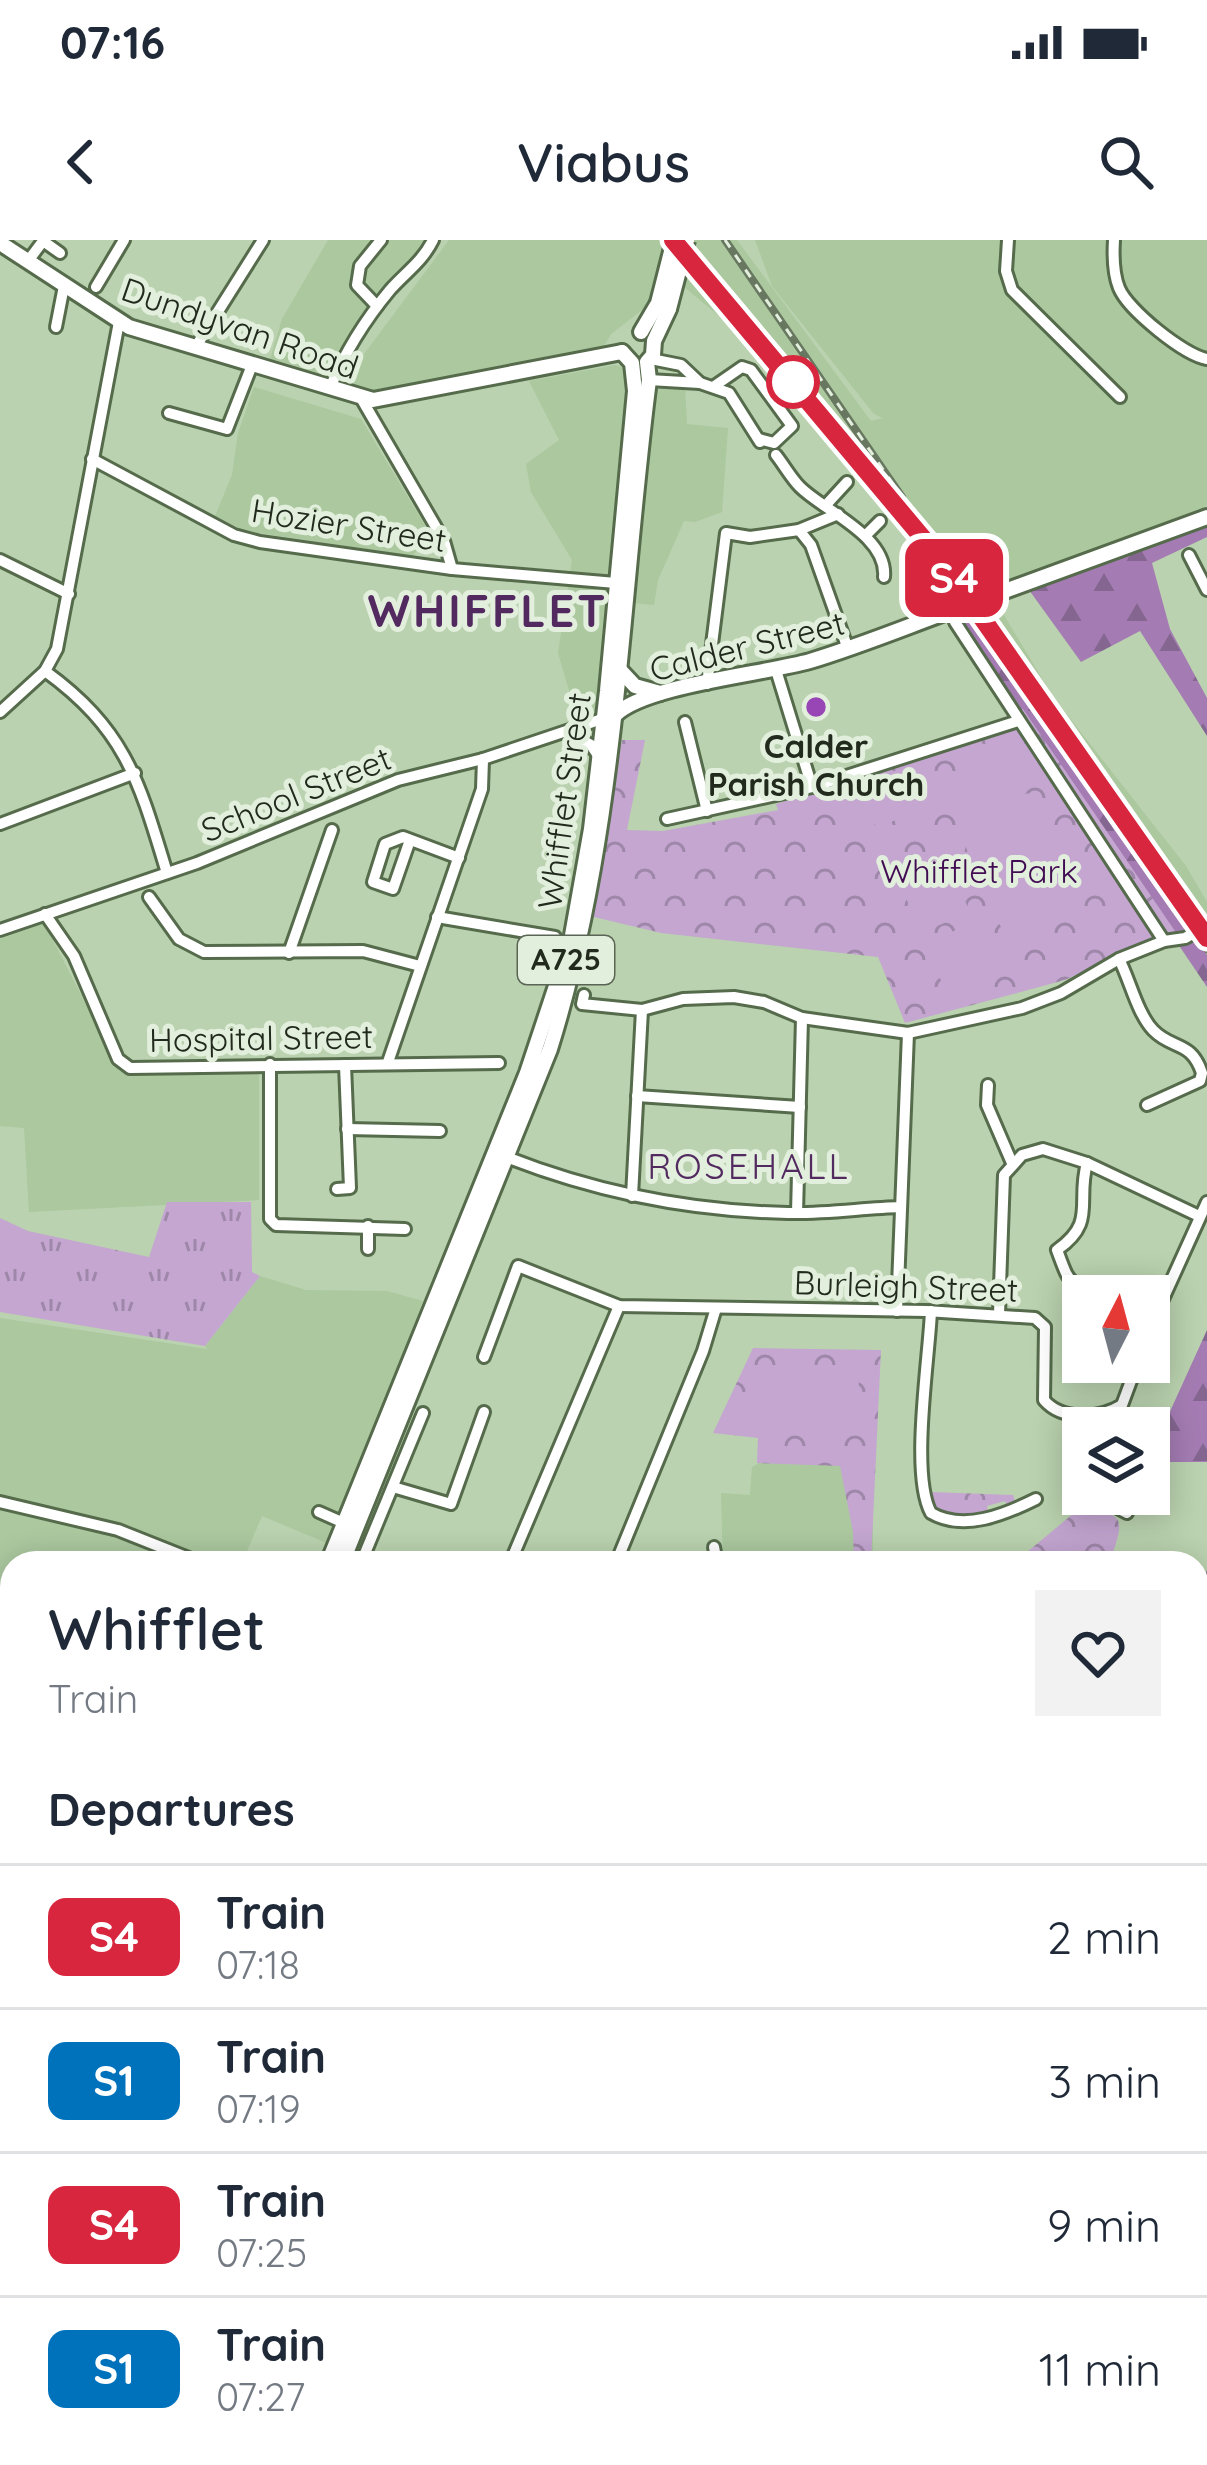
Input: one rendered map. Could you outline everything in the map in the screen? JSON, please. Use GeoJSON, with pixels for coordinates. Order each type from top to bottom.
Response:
{"type":"FeatureCollection","features":[{"type":"Feature","properties":{"kind":"main road","name":"A725"},"geometry":{"type":"LineString","coordinates":[[663,306],[674,240]]}},
{"type":"Feature","properties":{"kind":"main road","name":"A725"},"geometry":{"type":"LineString","coordinates":[[638,359],[626,338],[647,336],[687,240]]}},
{"type":"Feature","properties":{"kind":"main road","name":"Dundyvan Road"},"geometry":{"type":"LineString","coordinates":[[0,243],[119,322],[361,398],[373,400],[638,359]]}},
{"type":"Feature","properties":{"kind":"main road","name":"Whifflet Street"},"geometry":{"type":"LineString","coordinates":[[333,1551],[500,1154],[550,1049],[581,944],[609,716],[616,583],[638,359],[647,336]]}},
{"type":"Feature","properties":{"kind":"main road","name":"Whifflet Street"},"geometry":{"type":"LineString","coordinates":[[347,1551],[500,1154],[563,972],[580,897],[599,758],[620,670],[649,380],[638,359]]}},
{"type":"Feature","properties":{"kind":"main road","name":"Calder Street"},"geometry":{"type":"LineString","coordinates":[[609,716],[663,693],[776,670],[957,615],[991,596],[1207,517]]}},
{"type":"Feature","properties":{"kind":"main road","name":"Whifflet Street"},"geometry":{"type":"LineString","coordinates":[[620,670],[631,685],[663,693]]}},
{"type":"Feature","properties":{"kind":"street"},"geometry":{"type":"LineString","coordinates":[[28,261],[42,240],[60,253]]}},
{"type":"Feature","properties":{"kind":"street"},"geometry":{"type":"LineString","coordinates":[[96,286],[114,271],[124,240]]}},
{"type":"Feature","properties":{"kind":"street"},"geometry":{"type":"LineString","coordinates":[[195,348],[262,240]]}},
{"type":"Feature","properties":{"kind":"street"},"geometry":{"type":"LineString","coordinates":[[377,306],[357,284],[360,266],[381,240]]}},
{"type":"Feature","properties":{"kind":"street"},"geometry":{"type":"LineString","coordinates":[[331,388],[344,356],[377,306],[421,263],[433,240]]}},
{"type":"Feature","properties":{"kind":"street"},"geometry":{"type":"LineString","coordinates":[[1008,240],[1006,271],[1012,290],[1120,397]]}},
{"type":"Feature","properties":{"kind":"street"},"geometry":{"type":"LineString","coordinates":[[1114,240],[1113,261],[1125,298],[1185,353],[1207,359]]}},
{"type":"Feature","properties":{"kind":"street"},"geometry":{"type":"LineString","coordinates":[[56,327],[64,286]]}},
{"type":"Feature","properties":{"kind":"street"},"geometry":{"type":"LineString","coordinates":[[0,712],[45,671],[57,649],[119,322]]}},
{"type":"Feature","properties":{"kind":"street"},"geometry":{"type":"LineString","coordinates":[[638,359],[681,364],[703,385]]}},
{"type":"Feature","properties":{"kind":"street"},"geometry":{"type":"LineString","coordinates":[[169,413],[227,428],[252,365]]}},
{"type":"Feature","properties":{"kind":"street"},"geometry":{"type":"LineString","coordinates":[[649,380],[703,385],[729,393],[760,442],[773,442],[792,426],[751,370],[742,367],[703,385]]}},
{"type":"Feature","properties":{"kind":"street"},"geometry":{"type":"LineString","coordinates":[[361,398],[444,541],[452,569]]}},
{"type":"Feature","properties":{"kind":"street"},"geometry":{"type":"LineString","coordinates":[[776,455],[801,488],[865,536],[885,567],[884,577]]}},
{"type":"Feature","properties":{"kind":"street","name":"Hozier Street"},"geometry":{"type":"LineString","coordinates":[[92,459],[234,535],[452,569],[616,583]]}},
{"type":"Feature","properties":{"kind":"street"},"geometry":{"type":"LineString","coordinates":[[791,475],[806,465]]}},
{"type":"Feature","properties":{"kind":"street"},"geometry":{"type":"LineString","coordinates":[[826,505],[847,482]]}},
{"type":"Feature","properties":{"kind":"street"},"geometry":{"type":"LineString","coordinates":[[707,684],[726,532],[750,537],[799,530],[838,514]]}},
{"type":"Feature","properties":{"kind":"street"},"geometry":{"type":"LineString","coordinates":[[865,536],[880,520]]}},
{"type":"Feature","properties":{"kind":"street"},"geometry":{"type":"LineString","coordinates":[[799,530],[811,544],[848,649]]}},
{"type":"Feature","properties":{"kind":"street"},"geometry":{"type":"LineString","coordinates":[[1190,555],[1207,590]]}},
{"type":"Feature","properties":{"kind":"street"},"geometry":{"type":"LineString","coordinates":[[0,560],[69,594]]}},
{"type":"Feature","properties":{"kind":"street"},"geometry":{"type":"LineString","coordinates":[[957,615],[1018,721],[1164,941]]}},
{"type":"Feature","properties":{"kind":"street"},"geometry":{"type":"LineString","coordinates":[[776,670],[812,787]]}},
{"type":"Feature","properties":{"kind":"street"},"geometry":{"type":"LineString","coordinates":[[45,671],[112,731],[135,773],[167,873]]}},
{"type":"Feature","properties":{"kind":"street","name":"School Street"},"geometry":{"type":"LineString","coordinates":[[0,930],[167,873],[398,780],[483,759],[609,716]]}},
{"type":"Feature","properties":{"kind":"street"},"geometry":{"type":"LineString","coordinates":[[667,819],[812,787],[1018,721]]}},
{"type":"Feature","properties":{"kind":"street"},"geometry":{"type":"LineString","coordinates":[[686,722],[706,811]]}},
{"type":"Feature","properties":{"kind":"street"},"geometry":{"type":"LineString","coordinates":[[567,732],[591,745],[599,758]]}},
{"type":"Feature","properties":{"kind":"street"},"geometry":{"type":"LineString","coordinates":[[388,1063],[482,789],[483,759]]}},
{"type":"Feature","properties":{"kind":"street"},"geometry":{"type":"LineString","coordinates":[[0,824],[135,773]]}},
{"type":"Feature","properties":{"kind":"street"},"geometry":{"type":"LineString","coordinates":[[290,953],[332,830]]}},
{"type":"Feature","properties":{"kind":"street"},"geometry":{"type":"LineString","coordinates":[[410,840],[393,889],[373,882],[385,844],[397,838],[410,840],[459,858]]}},
{"type":"Feature","properties":{"kind":"street"},"geometry":{"type":"LineString","coordinates":[[149,897],[171,931],[193,948],[232,954],[363,951],[420,966]]}},
{"type":"Feature","properties":{"kind":"street","name":"Hospital Street"},"geometry":{"type":"LineString","coordinates":[[45,914],[74,956],[118,1059],[130,1068],[499,1063]]}},
{"type":"Feature","properties":{"kind":"street"},"geometry":{"type":"LineString","coordinates":[[437,917],[555,938],[552,947]]}},
{"type":"Feature","properties":{"kind":"street"},"geometry":{"type":"LineString","coordinates":[[584,995],[581,1004],[642,1010],[682,999],[734,997],[764,1002],[802,1018],[908,1033],[1022,1008],[1061,993],[1119,959],[1207,926]]}},
{"type":"Feature","properties":{"kind":"street"},"geometry":{"type":"LineString","coordinates":[[1119,959],[1156,1034],[1187,1048],[1202,1073],[1200,1081],[1148,1106]]}},
{"type":"Feature","properties":{"kind":"street"},"geometry":{"type":"LineString","coordinates":[[632,1196],[642,1010]]}},
{"type":"Feature","properties":{"kind":"street"},"geometry":{"type":"LineString","coordinates":[[797,1213],[802,1018]]}},
{"type":"Feature","properties":{"kind":"street"},"geometry":{"type":"LineString","coordinates":[[897,1311],[908,1033]]}},
{"type":"Feature","properties":{"kind":"street"},"geometry":{"type":"LineString","coordinates":[[270,1064],[270,1219],[276,1225],[405,1229]]}},
{"type":"Feature","properties":{"kind":"street"},"geometry":{"type":"LineString","coordinates":[[337,1189],[350,1188],[345,1065]]}},
{"type":"Feature","properties":{"kind":"street"},"geometry":{"type":"LineString","coordinates":[[988,1085],[987,1105],[1012,1163]]}},
{"type":"Feature","properties":{"kind":"street"},"geometry":{"type":"LineString","coordinates":[[637,1096],[800,1107]]}},
{"type":"Feature","properties":{"kind":"street"},"geometry":{"type":"LineString","coordinates":[[347,1129],[440,1131]]}},
{"type":"Feature","properties":{"kind":"street"},"geometry":{"type":"LineString","coordinates":[[999,1314],[1004,1175],[1012,1163],[1043,1149],[1087,1163],[1199,1216]]}},
{"type":"Feature","properties":{"kind":"street"},"geometry":{"type":"LineString","coordinates":[[500,1154],[632,1196],[689,1206],[797,1213],[901,1207]]}},
{"type":"Feature","properties":{"kind":"street"},"geometry":{"type":"LineString","coordinates":[[1066,1275],[1057,1250],[1075,1238],[1083,1225],[1087,1163]]}},
{"type":"Feature","properties":{"kind":"street"},"geometry":{"type":"LineString","coordinates":[[1170,1282],[1207,1202]]}},
{"type":"Feature","properties":{"kind":"street"},"geometry":{"type":"LineString","coordinates":[[368,1226],[368,1250]]}},
{"type":"Feature","properties":{"kind":"street","name":"Burleigh Street"},"geometry":{"type":"LineString","coordinates":[[484,1357],[518,1266],[619,1306],[1035,1318],[1045,1327],[1044,1400],[1048,1407],[1062,1412]]}},
{"type":"Feature","properties":{"kind":"street"},"geometry":{"type":"LineString","coordinates":[[515,1551],[619,1306]]}},
{"type":"Feature","properties":{"kind":"street"},"geometry":{"type":"LineString","coordinates":[[621,1551],[703,1352],[716,1308]]}},
{"type":"Feature","properties":{"kind":"street"},"geometry":{"type":"LineString","coordinates":[[931,1312],[922,1456],[922,1486],[931,1513],[950,1520],[1002,1516],[1036,1498]]}},
{"type":"Feature","properties":{"kind":"street"},"geometry":{"type":"LineString","coordinates":[[393,1487],[451,1504],[484,1412]]}},
{"type":"Feature","properties":{"kind":"street"},"geometry":{"type":"LineString","coordinates":[[366,1551],[423,1413]]}},
{"type":"Feature","properties":{"kind":"street"},"geometry":{"type":"LineString","coordinates":[[0,1502],[118,1531],[170,1551]]}},
{"type":"Feature","properties":{"kind":"street"},"geometry":{"type":"LineString","coordinates":[[319,1512],[344,1523]]}},
{"type":"Feature","properties":{"kind":"street"},"geometry":{"type":"LineString","coordinates":[[714,1547],[715,1551]]}},
{"type":"Feature","properties":{"kind":"shaded area"},"geometry":{"type":"Polygon","coordinates":[[[328,240],[424,240],[335,377],[270,359],[282,319],[328,240]]]}},
{"type":"Feature","properties":{"kind":"shaded area"},"geometry":{"type":"Polygon","coordinates":[[[449,240],[664,240],[652,295],[642,310],[611,334],[603,348],[380,394],[344,381],[449,240]]]}},
{"type":"Feature","properties":{"kind":"shaded area"},"geometry":{"type":"Polygon","coordinates":[[[689,240],[737,240],[871,421],[883,418],[874,414],[772,286],[755,240],[1207,240],[1207,506],[963,599],[859,466],[730,325],[678,282],[689,240]]]}},
{"type":"Feature","properties":{"kind":"shaded area"},"geometry":{"type":"Polygon","coordinates":[[[615,365],[685,387],[687,424],[728,428],[722,512],[684,521],[658,580],[654,605],[621,602],[609,708],[577,717],[558,653],[572,560],[531,492],[526,464],[559,440],[529,381],[615,365]]]}},
{"type":"Feature","properties":{"kind":"shaded area"},"geometry":{"type":"Polygon","coordinates":[[[254,387],[361,419],[429,532],[413,556],[245,531],[215,516],[232,475],[238,433],[254,387]]]}},
{"type":"Feature","properties":{"kind":"shaded area"},"geometry":{"type":"Polygon","coordinates":[[[995,600],[1053,697],[1186,866],[1207,902],[1207,970],[972,610],[995,600]]]}},
{"type":"Feature","properties":{"kind":"shaded area"},"geometry":{"type":"Polygon","coordinates":[[[44,923],[110,1051],[128,1074],[259,1074],[259,1200],[29,1212],[24,1128],[0,1126],[0,939],[44,923]]]}},
{"type":"Feature","properties":{"kind":"shaded area"},"geometry":{"type":"Polygon","coordinates":[[[260,1276],[306,1290],[387,1291],[423,1301],[329,1544],[262,1516],[247,1551],[0,1551],[0,1318],[207,1349],[260,1276]]]}},
{"type":"Feature","properties":{"kind":"shaded area"},"geometry":{"type":"Polygon","coordinates":[[[761,1462],[873,1463],[873,1551],[723,1551],[721,1493],[750,1495],[752,1467],[761,1462]]]}},
{"type":"Feature","properties":{"kind":"green space"},"geometry":{"type":"Polygon","coordinates":[[[1207,524],[1207,537],[1152,563],[1170,629],[1207,698],[1207,736],[1140,631],[1081,662],[1029,590],[1207,524]]]}},
{"type":"Feature","properties":{"kind":"green space"},"geometry":{"type":"Polygon","coordinates":[[[971,613],[1185,919],[1207,955],[1207,987],[957,617],[971,613]]]}},
{"type":"Feature","properties":{"kind":"green space","name":"Whifflet Park"},"geometry":{"type":"Polygon","coordinates":[[[1023,709],[1175,931],[1065,980],[905,1023],[878,957],[661,933],[590,916],[622,740],[645,740],[627,830],[663,831],[778,810],[776,804],[884,769],[1023,709]]]}},
{"type":"Feature","properties":{"kind":"green space"},"geometry":{"type":"Polygon","coordinates":[[[1012,751],[1026,787],[959,812],[946,775],[1012,751]]]}},
{"type":"Feature","properties":{"kind":"green space"},"geometry":{"type":"Polygon","coordinates":[[[1028,793],[1081,911],[1008,943],[956,825],[1028,793]]]}},
{"type":"Feature","properties":{"kind":"green space"},"geometry":{"type":"Polygon","coordinates":[[[904,794],[915,822],[905,826],[901,818],[891,822],[894,833],[881,838],[868,808],[904,794]]]}},
{"type":"Feature","properties":{"kind":"green space"},"geometry":{"type":"Polygon","coordinates":[[[948,863],[970,912],[921,933],[900,884],[948,863]]]}},
{"type":"Feature","properties":{"kind":"green space"},"geometry":{"type":"Polygon","coordinates":[[[974,923],[996,971],[946,993],[925,942],[974,923]]]}},
{"type":"Feature","properties":{"kind":"green space"},"geometry":{"type":"Polygon","coordinates":[[[167,1202],[251,1202],[252,1272],[260,1276],[205,1346],[0,1312],[0,1218],[28,1231],[149,1257],[167,1202]]]}},
{"type":"Feature","properties":{"kind":"green space"},"geometry":{"type":"Polygon","coordinates":[[[1207,1330],[1207,1462],[1170,1462],[1170,1411],[1207,1330]]]}},
{"type":"Feature","properties":{"kind":"green space"},"geometry":{"type":"Polygon","coordinates":[[[753,1348],[881,1350],[872,1551],[854,1551],[840,1466],[757,1463],[758,1438],[713,1433],[753,1348]]]}},
{"type":"Feature","properties":{"kind":"green space"},"geometry":{"type":"Polygon","coordinates":[[[753,1374],[859,1376],[857,1432],[752,1429],[753,1374]]]}},
{"type":"Feature","properties":{"kind":"green space"},"geometry":{"type":"Polygon","coordinates":[[[931,1492],[1013,1495],[1016,1505],[1008,1508],[1005,1501],[987,1506],[989,1515],[956,1518],[932,1508],[931,1492]]]}},
{"type":"Feature","properties":{"kind":"green space"},"geometry":{"type":"Polygon","coordinates":[[[1072,1515],[1112,1515],[1118,1521],[1113,1551],[1028,1551],[1072,1515]]]}},
{"type":"Feature","properties":{"kind":"railway"},"geometry":{"type":"LineString","coordinates":[[667,240],[940,566],[1207,949]]}},
{"type":"Feature","properties":{"kind":"railway"},"geometry":{"type":"LineString","coordinates":[[725,240],[902,497]]}},
{"type":"Feature","properties":{"kind":"train","name":"S4"},"geometry":{"type":"LineString","coordinates":[[673,240],[920,532],[1207,938]]}},
{"type":"Feature","properties":{"kind":"place","name":"Calder Parish Church"},"geometry":{"type":"Point","coordinates":[816,707]}},
{"type":"Feature","properties":{"kind":"district","name":"WHIFFLET"},"geometry":{"type":"Point","coordinates":[488,611]}},
{"type":"Feature","properties":{"kind":"district","name":"ROSEHALL"},"geometry":{"type":"Point","coordinates":[749,1166]}}]}
